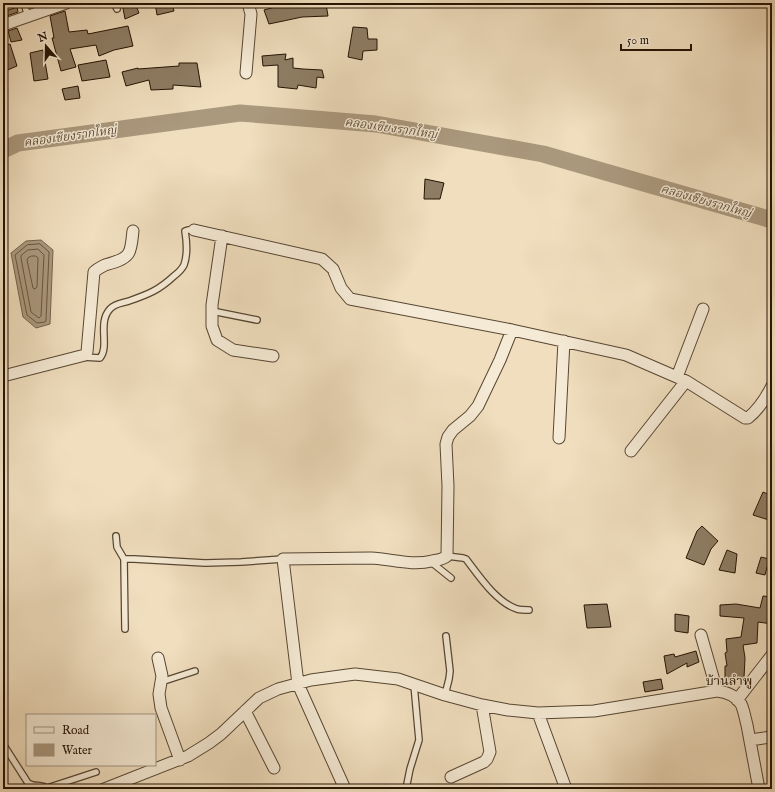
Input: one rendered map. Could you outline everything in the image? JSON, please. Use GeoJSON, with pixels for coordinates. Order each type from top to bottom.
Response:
{"type":"FeatureCollection","features":[{"type":"Feature","properties":{"kind":"street"},"geometry":{"type":"LineString","coordinates":[[3,26],[66,3]]}},
{"type":"Feature","properties":{"kind":"street"},"geometry":{"type":"LineString","coordinates":[[246,73],[251,14],[248,3]]}},
{"type":"Feature","properties":{"kind":"street"},"geometry":{"type":"LineString","coordinates":[[194,230],[322,259],[333,269],[341,288],[350,299],[512,330],[626,355],[682,379],[746,418],[758,408],[772,386]]}},
{"type":"Feature","properties":{"kind":"street"},"geometry":{"type":"LineString","coordinates":[[3,376],[85,355],[87,352],[94,272],[128,254],[133,231]]}},
{"type":"Feature","properties":{"kind":"street"},"geometry":{"type":"LineString","coordinates":[[222,236],[212,306],[212,326],[217,340],[233,350],[273,356]]}},
{"type":"Feature","properties":{"kind":"street"},"geometry":{"type":"LineString","coordinates":[[631,451],[682,379],[703,309]]}},
{"type":"Feature","properties":{"kind":"street"},"geometry":{"type":"LineString","coordinates":[[345,789],[298,684],[283,559],[371,558],[421,564],[443,559],[447,556],[448,486],[446,444],[448,437],[453,430],[470,416],[478,406],[500,360],[512,330]]}},
{"type":"Feature","properties":{"kind":"street"},"geometry":{"type":"LineString","coordinates":[[559,438],[564,341]]}},
{"type":"Feature","properties":{"kind":"street"},"geometry":{"type":"LineString","coordinates":[[701,635],[717,691]]}},
{"type":"Feature","properties":{"kind":"street"},"geometry":{"type":"LineString","coordinates":[[737,700],[772,655]]}},
{"type":"Feature","properties":{"kind":"street"},"geometry":{"type":"LineString","coordinates":[[158,658],[162,676],[159,694],[160,704],[180,760]]}},
{"type":"Feature","properties":{"kind":"street"},"geometry":{"type":"LineString","coordinates":[[104,789],[188,756],[221,734],[259,698],[278,689],[311,680],[355,674],[398,679],[445,695],[482,705],[508,710],[538,713],[597,710],[717,691],[724,692],[737,700],[743,710],[759,789]]}},
{"type":"Feature","properties":{"kind":"street"},"geometry":{"type":"LineString","coordinates":[[451,777],[484,762],[489,756],[490,752],[482,705]]}},
{"type":"Feature","properties":{"kind":"street"},"geometry":{"type":"LineString","coordinates":[[245,710],[274,768]]}},
{"type":"Feature","properties":{"kind":"street"},"geometry":{"type":"LineString","coordinates":[[538,713],[566,789]]}},
{"type":"Feature","properties":{"kind":"street"},"geometry":{"type":"LineString","coordinates":[[750,740],[772,736]]}},
{"type":"Feature","properties":{"kind":"lane"},"geometry":{"type":"LineString","coordinates":[[24,3],[28,17]]}},
{"type":"Feature","properties":{"kind":"lane"},"geometry":{"type":"LineString","coordinates":[[114,3],[116,9]]}},
{"type":"Feature","properties":{"kind":"lane"},"geometry":{"type":"LineString","coordinates":[[81,357],[100,358],[102,356],[104,350],[105,316],[110,309],[116,305],[152,293],[164,286],[176,275],[184,266],[187,254],[185,232],[188,230],[194,230]]}},
{"type":"Feature","properties":{"kind":"lane"},"geometry":{"type":"LineString","coordinates":[[212,312],[258,320]]}},
{"type":"Feature","properties":{"kind":"lane"},"geometry":{"type":"LineString","coordinates":[[116,536],[117,547],[125,559],[125,629]]}},
{"type":"Feature","properties":{"kind":"lane"},"geometry":{"type":"LineString","coordinates":[[447,556],[466,559],[493,593],[499,598],[520,610],[529,610]]}},
{"type":"Feature","properties":{"kind":"lane"},"geometry":{"type":"LineString","coordinates":[[125,559],[205,563],[283,559]]}},
{"type":"Feature","properties":{"kind":"lane"},"geometry":{"type":"LineString","coordinates":[[430,562],[451,578]]}},
{"type":"Feature","properties":{"kind":"lane"},"geometry":{"type":"LineString","coordinates":[[445,695],[450,671],[446,636]]}},
{"type":"Feature","properties":{"kind":"lane"},"geometry":{"type":"LineString","coordinates":[[161,682],[195,671]]}},
{"type":"Feature","properties":{"kind":"lane"},"geometry":{"type":"LineString","coordinates":[[406,789],[410,769],[419,740],[414,685]]}},
{"type":"Feature","properties":{"kind":"lane"},"geometry":{"type":"LineString","coordinates":[[3,744],[32,786],[43,786],[47,788],[96,772]]}},
{"type":"Feature","properties":{"kind":"water"},"geometry":{"type":"Polygon","coordinates":[[[41,240],[53,250],[50,324],[36,328],[23,317],[11,253],[26,241],[41,240]]]}},
{"type":"Feature","properties":{"kind":"building"},"geometry":{"type":"Polygon","coordinates":[[[122,3],[135,3],[139,13],[125,19],[122,3]]]}},
{"type":"Feature","properties":{"kind":"building"},"geometry":{"type":"Polygon","coordinates":[[[155,3],[172,3],[174,11],[157,15],[155,3]]]}},
{"type":"Feature","properties":{"kind":"building"},"geometry":{"type":"Polygon","coordinates":[[[295,3],[296,6],[326,4],[328,16],[302,17],[269,24],[264,10],[295,3]]]}},
{"type":"Feature","properties":{"kind":"building"},"geometry":{"type":"Polygon","coordinates":[[[17,7],[18,12],[4,17],[3,12],[17,7]]]}},
{"type":"Feature","properties":{"kind":"building"},"geometry":{"type":"Polygon","coordinates":[[[65,11],[69,32],[87,30],[88,34],[128,26],[133,46],[114,50],[99,56],[96,45],[70,49],[76,67],[61,71],[52,38],[54,38],[50,16],[65,11]]]}},
{"type":"Feature","properties":{"kind":"building"},"geometry":{"type":"Polygon","coordinates":[[[353,27],[367,28],[368,39],[377,39],[377,50],[363,51],[362,60],[348,57],[353,27]]]}},
{"type":"Feature","properties":{"kind":"building"},"geometry":{"type":"Polygon","coordinates":[[[17,28],[22,40],[11,42],[8,31],[17,28]]]}},
{"type":"Feature","properties":{"kind":"building"},"geometry":{"type":"Polygon","coordinates":[[[10,44],[17,66],[3,72],[3,46],[10,44]]]}},
{"type":"Feature","properties":{"kind":"building"},"geometry":{"type":"Polygon","coordinates":[[[43,50],[48,79],[34,81],[30,53],[43,50]]]}},
{"type":"Feature","properties":{"kind":"building"},"geometry":{"type":"Polygon","coordinates":[[[286,54],[285,60],[293,58],[293,68],[322,70],[324,78],[317,77],[316,88],[298,85],[297,89],[278,87],[278,65],[263,66],[262,56],[286,54]]]}},
{"type":"Feature","properties":{"kind":"building"},"geometry":{"type":"Polygon","coordinates":[[[106,60],[110,77],[82,81],[78,65],[106,60]]]}},
{"type":"Feature","properties":{"kind":"building"},"geometry":{"type":"Polygon","coordinates":[[[179,63],[197,63],[201,87],[173,85],[173,89],[151,90],[149,80],[126,86],[122,72],[138,68],[179,66],[179,63]]]}},
{"type":"Feature","properties":{"kind":"building"},"geometry":{"type":"Polygon","coordinates":[[[78,86],[80,98],[65,100],[62,89],[78,86]]]}},
{"type":"Feature","properties":{"kind":"building"},"geometry":{"type":"Polygon","coordinates":[[[425,179],[444,183],[440,199],[424,199],[425,179]]]}},
{"type":"Feature","properties":{"kind":"building"},"geometry":{"type":"Polygon","coordinates":[[[763,492],[772,496],[772,521],[753,515],[763,492]]]}},
{"type":"Feature","properties":{"kind":"building"},"geometry":{"type":"Polygon","coordinates":[[[702,526],[718,541],[711,549],[704,565],[686,558],[697,531],[702,526]]]}},
{"type":"Feature","properties":{"kind":"building"},"geometry":{"type":"Polygon","coordinates":[[[727,550],[737,554],[735,573],[719,570],[727,550]]]}},
{"type":"Feature","properties":{"kind":"building"},"geometry":{"type":"Polygon","coordinates":[[[761,557],[769,559],[765,575],[756,573],[761,557]]]}},
{"type":"Feature","properties":{"kind":"building"},"geometry":{"type":"Polygon","coordinates":[[[763,596],[772,597],[772,624],[758,622],[757,643],[743,645],[745,658],[744,678],[725,680],[725,666],[727,666],[725,653],[727,652],[726,639],[741,637],[744,618],[720,616],[720,605],[736,604],[760,608],[763,596]]]}},
{"type":"Feature","properties":{"kind":"building"},"geometry":{"type":"Polygon","coordinates":[[[607,604],[611,627],[587,628],[584,605],[607,604]]]}},
{"type":"Feature","properties":{"kind":"building"},"geometry":{"type":"Polygon","coordinates":[[[675,614],[689,616],[688,633],[675,631],[675,614]]]}},
{"type":"Feature","properties":{"kind":"building"},"geometry":{"type":"Polygon","coordinates":[[[696,651],[699,662],[687,667],[687,663],[667,674],[664,656],[674,654],[675,657],[696,651]]]}},
{"type":"Feature","properties":{"kind":"building"},"geometry":{"type":"Polygon","coordinates":[[[661,679],[663,689],[645,692],[643,682],[661,679]]]}},
{"type":"Feature","properties":{"kind":"waterway","name":"คลองเชียงรากใหญ่"},"geometry":{"type":"LineString","coordinates":[[3,150],[18,143],[240,113],[376,124],[543,154],[772,220]]}},
{"type":"Feature","properties":{"kind":"district","name":"บ้านลำพู"},"geometry":{"type":"Point","coordinates":[729,680]}}]}
